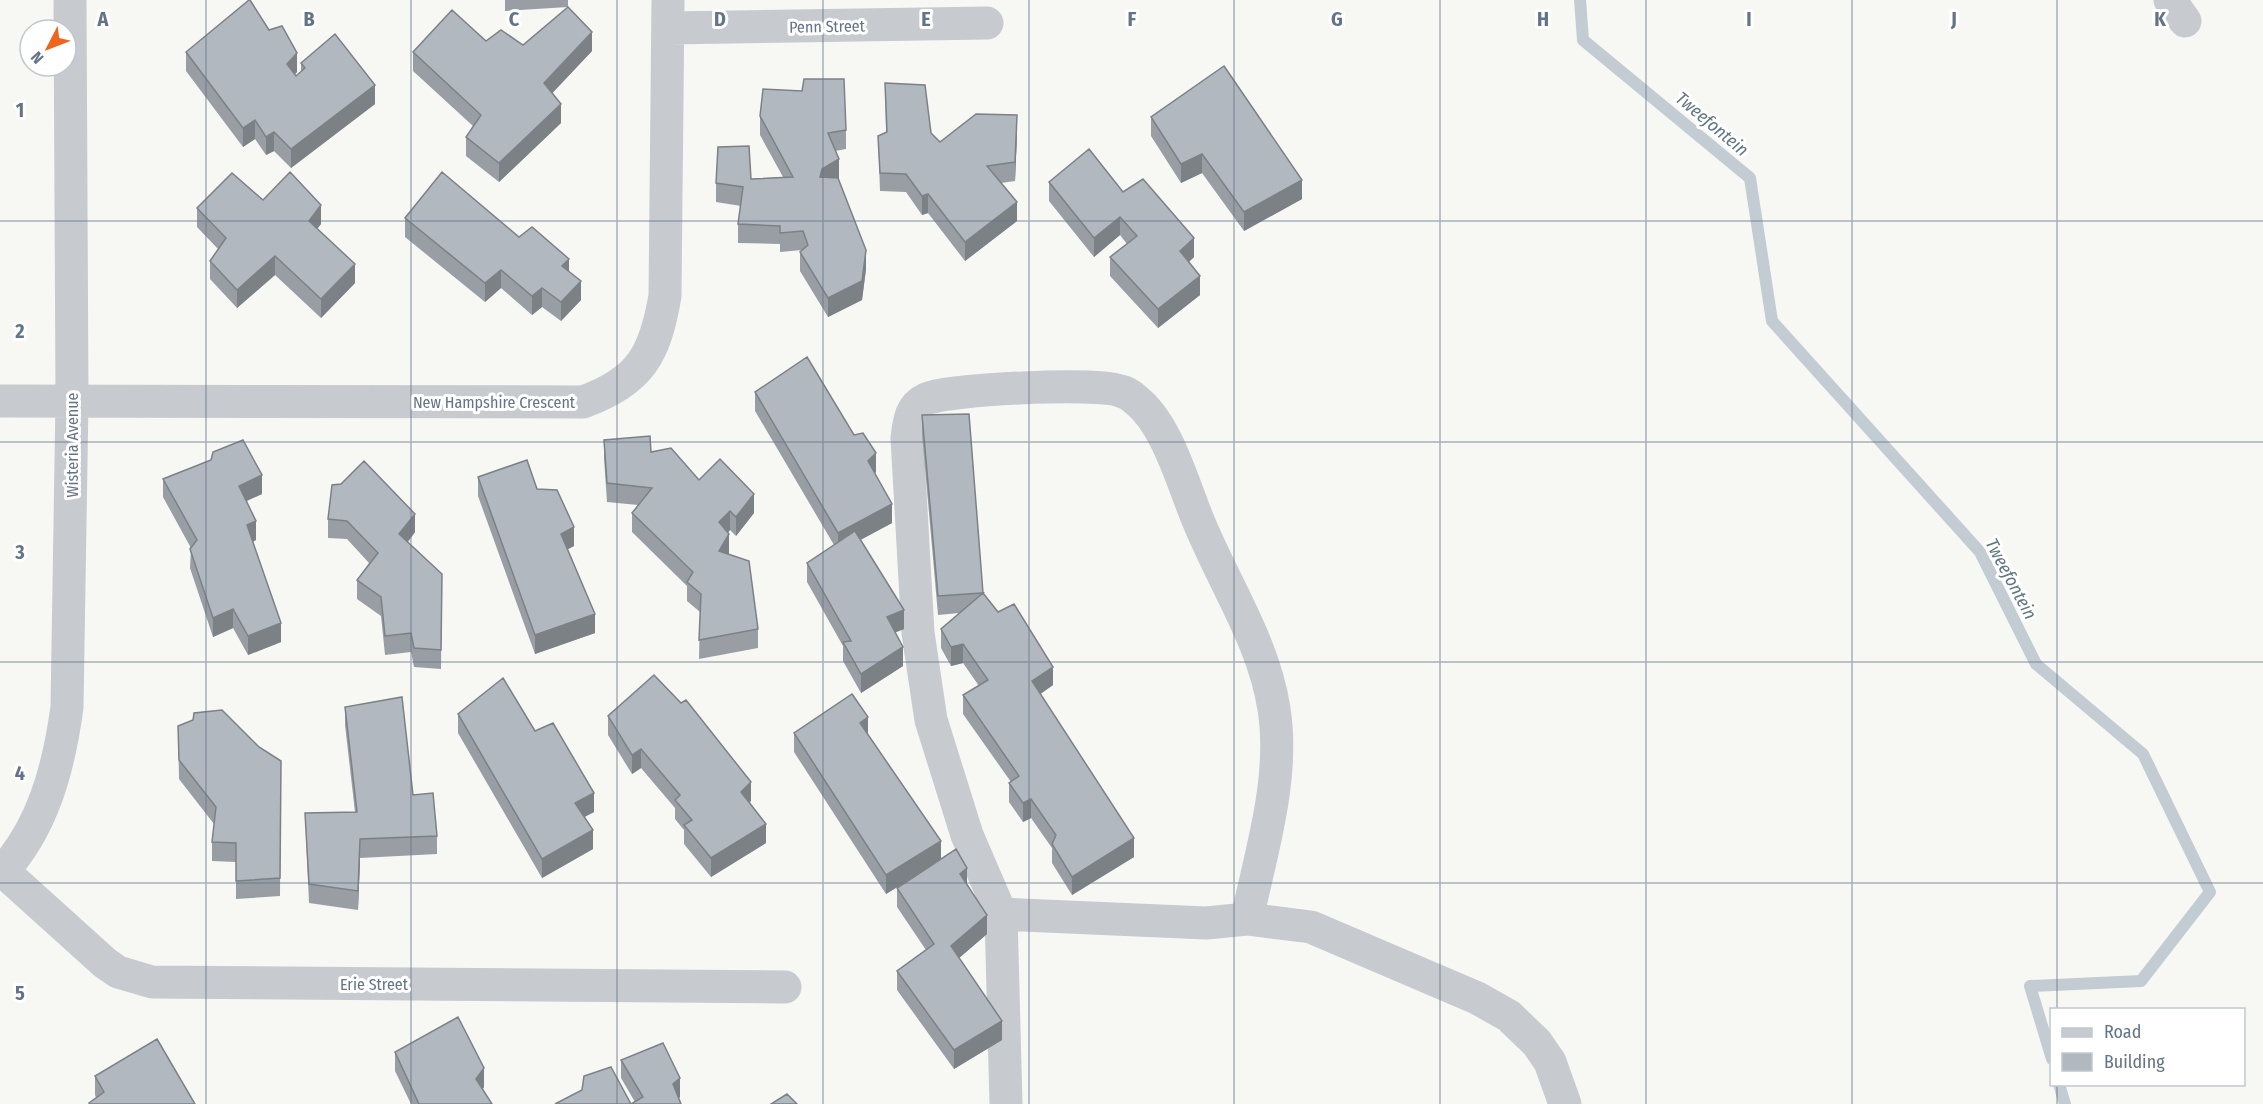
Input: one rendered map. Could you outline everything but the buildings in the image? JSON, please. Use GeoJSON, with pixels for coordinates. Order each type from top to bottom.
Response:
{"type":"FeatureCollection","features":[{"type":"Feature","properties":{"kind":"street","name":"Wisteria Avenue"},"geometry":{"type":"LineString","coordinates":[[1,873],[31,828],[49,793],[61,752],[67,707],[72,401],[70,0]]}},
{"type":"Feature","properties":{"kind":"street","name":"New Hampshire Crescent"},"geometry":{"type":"LineString","coordinates":[[0,401],[583,402],[619,385],[632,375],[646,357],[658,335],[665,296],[668,14]]}},
{"type":"Feature","properties":{"kind":"street","name":"Penn Street"},"geometry":{"type":"LineString","coordinates":[[668,14],[987,23]]}},
{"type":"Feature","properties":{"kind":"street"},"geometry":{"type":"LineString","coordinates":[[1006,1104],[1001,914],[966,835],[931,720],[918,633],[907,438],[910,419],[915,407],[926,399],[996,389],[1097,388],[1120,390],[1136,400],[1152,417],[1168,445],[1208,544],[1265,671],[1274,709],[1276,743],[1272,802],[1247,919]]}},
{"type":"Feature","properties":{"kind":"street","name":"Erie Street"},"geometry":{"type":"LineString","coordinates":[[1,873],[105,963],[118,972],[152,982],[785,987]]}},
{"type":"Feature","properties":{"kind":"street"},"geometry":{"type":"LineString","coordinates":[[1001,914],[1206,923],[1247,919],[1311,927],[1477,998],[1501,1012],[1537,1042],[1550,1062],[1565,1104]]}},
{"type":"Feature","properties":{"kind":"waterway","name":"Tweefontein"},"geometry":{"type":"LineString","coordinates":[[1580,0],[1583,40],[1750,178],[1772,321],[1980,552],[2036,664],[2143,754],[2210,892],[2141,981],[2030,986],[2050,1052]]}},
{"type":"Feature","properties":{"kind":"waterway","name":"Tweefontein"},"geometry":{"type":"LineString","coordinates":[[2060,1086],[2065,1104]]}}]}
